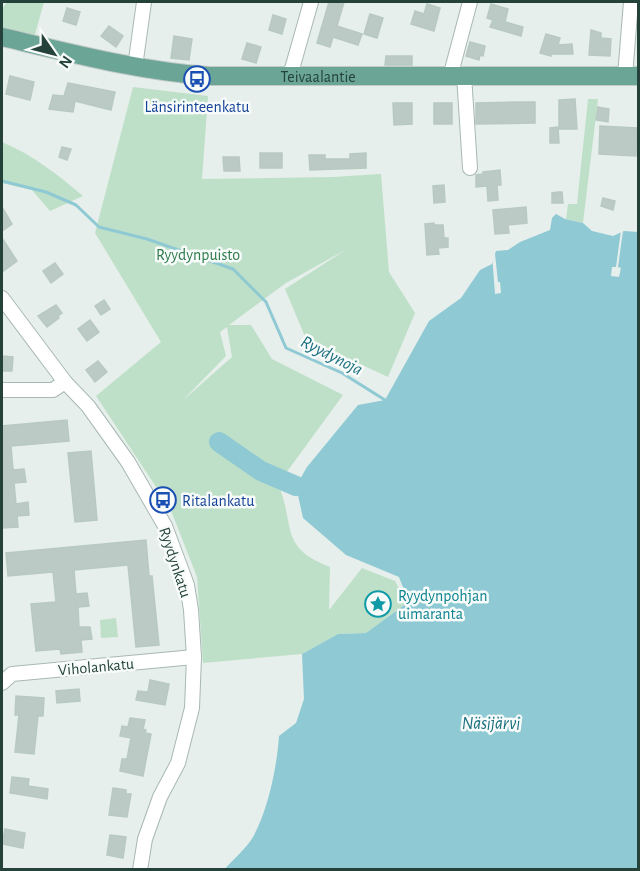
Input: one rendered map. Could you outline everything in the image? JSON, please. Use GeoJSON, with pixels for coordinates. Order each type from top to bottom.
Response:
{"type":"FeatureCollection","features":[{"type":"Feature","properties":{"kind":"main road","name":"Teivaalantie"},"geometry":{"type":"LineString","coordinates":[[2,38],[135,67],[209,76],[632,76]]}},
{"type":"Feature","properties":{"kind":"street"},"geometry":{"type":"LineString","coordinates":[[135,67],[144,2]]}},
{"type":"Feature","properties":{"kind":"street"},"geometry":{"type":"LineString","coordinates":[[290,76],[311,2]]}},
{"type":"Feature","properties":{"kind":"street"},"geometry":{"type":"LineString","coordinates":[[470,2],[457,76],[470,168]]}},
{"type":"Feature","properties":{"kind":"street"},"geometry":{"type":"LineString","coordinates":[[632,2],[632,76]]}},
{"type":"Feature","properties":{"kind":"street","name":"Ryydynkatu"},"geometry":{"type":"LineString","coordinates":[[2,298],[65,382],[88,406],[128,462],[165,526],[187,585],[192,610],[194,657],[192,708],[177,763],[145,839],[140,870]]}},
{"type":"Feature","properties":{"kind":"street"},"geometry":{"type":"LineString","coordinates":[[2,390],[53,390],[65,382]]}},
{"type":"Feature","properties":{"kind":"street","name":"Viholankatu"},"geometry":{"type":"LineString","coordinates":[[2,683],[12,674],[194,657]]}},
{"type":"Feature","properties":{"kind":"green space"},"geometry":{"type":"Polygon","coordinates":[[[7,2],[44,2],[34,38],[2,28],[2,9],[7,2]]]}},
{"type":"Feature","properties":{"kind":"green space","name":"Ryydynpuisto"},"geometry":{"type":"Polygon","coordinates":[[[133,87],[208,96],[202,179],[381,174],[389,272],[415,313],[388,377],[306,339],[285,289],[347,249],[286,283],[229,325],[251,325],[272,359],[343,395],[278,484],[295,543],[302,552],[330,567],[329,610],[362,568],[395,581],[407,603],[366,633],[338,634],[302,654],[203,663],[197,577],[170,508],[96,396],[161,342],[95,233],[133,87]],[[227,327],[220,332],[226,356],[182,401],[232,357],[227,327]]]}},
{"type":"Feature","properties":{"kind":"green space"},"geometry":{"type":"Polygon","coordinates":[[[588,99],[598,99],[583,223],[566,219],[568,204],[577,204],[588,99]]]}},
{"type":"Feature","properties":{"kind":"green space"},"geometry":{"type":"Polygon","coordinates":[[[2,142],[44,166],[83,196],[50,211],[32,190],[2,183],[2,142]]]}},
{"type":"Feature","properties":{"kind":"green space"},"geometry":{"type":"Polygon","coordinates":[[[116,618],[118,637],[101,638],[100,620],[116,618]]]}},
{"type":"Feature","properties":{"kind":"water","name":"Näsijärvi"},"geometry":{"type":"Polygon","coordinates":[[[556,214],[565,219],[583,223],[592,231],[613,236],[624,231],[638,232],[638,869],[224,870],[250,841],[258,826],[274,774],[279,736],[296,723],[304,699],[302,654],[338,634],[366,633],[407,603],[399,577],[346,555],[303,518],[296,486],[307,467],[358,405],[385,400],[429,321],[461,298],[480,270],[492,264],[496,251],[508,250],[520,242],[550,230],[552,218],[556,214]]]}},
{"type":"Feature","properties":{"kind":"pier"},"geometry":{"type":"Polygon","coordinates":[[[621,230],[623,231],[618,267],[621,268],[619,277],[611,276],[612,267],[616,267],[621,230]]]}},
{"type":"Feature","properties":{"kind":"pier"},"geometry":{"type":"Polygon","coordinates":[[[492,254],[495,254],[501,293],[495,294],[492,254]]]}},
{"type":"Feature","properties":{"kind":"building"},"geometry":{"type":"Polygon","coordinates":[[[329,2],[344,2],[337,26],[362,34],[358,45],[333,37],[330,47],[317,43],[329,2]]]}},
{"type":"Feature","properties":{"kind":"building"},"geometry":{"type":"Polygon","coordinates":[[[427,4],[440,8],[434,31],[411,24],[415,11],[424,14],[427,4]]]}},
{"type":"Feature","properties":{"kind":"building"},"geometry":{"type":"Polygon","coordinates":[[[491,4],[508,9],[505,22],[523,27],[521,36],[490,27],[493,20],[487,18],[491,4]]]}},
{"type":"Feature","properties":{"kind":"building"},"geometry":{"type":"Polygon","coordinates":[[[67,8],[80,12],[76,25],[63,21],[67,8]]]}},
{"type":"Feature","properties":{"kind":"building"},"geometry":{"type":"Polygon","coordinates":[[[370,14],[383,18],[377,38],[364,34],[370,14]]]}},
{"type":"Feature","properties":{"kind":"building"},"geometry":{"type":"Polygon","coordinates":[[[273,15],[286,19],[282,34],[269,30],[273,15]]]}},
{"type":"Feature","properties":{"kind":"building"},"geometry":{"type":"Polygon","coordinates":[[[109,26],[123,36],[116,47],[101,36],[109,26]]]}},
{"type":"Feature","properties":{"kind":"building"},"geometry":{"type":"Polygon","coordinates":[[[591,30],[601,33],[601,38],[611,39],[610,56],[589,55],[591,30]]]}},
{"type":"Feature","properties":{"kind":"building"},"geometry":{"type":"Polygon","coordinates":[[[546,34],[560,38],[558,45],[572,44],[573,54],[551,54],[551,56],[540,53],[546,34]]]}},
{"type":"Feature","properties":{"kind":"building"},"geometry":{"type":"Polygon","coordinates":[[[174,36],[192,39],[189,60],[171,58],[174,36]]]}},
{"type":"Feature","properties":{"kind":"building"},"geometry":{"type":"Polygon","coordinates":[[[470,42],[485,46],[483,56],[480,55],[479,60],[466,56],[470,42]]]}},
{"type":"Feature","properties":{"kind":"building"},"geometry":{"type":"Polygon","coordinates":[[[247,43],[261,47],[256,63],[242,59],[247,43]]]}},
{"type":"Feature","properties":{"kind":"building"},"geometry":{"type":"Polygon","coordinates":[[[386,56],[412,56],[412,65],[385,65],[386,56]]]}},
{"type":"Feature","properties":{"kind":"building"},"geometry":{"type":"Polygon","coordinates":[[[10,76],[34,82],[30,100],[6,94],[10,76]]]}},
{"type":"Feature","properties":{"kind":"building"},"geometry":{"type":"Polygon","coordinates":[[[68,83],[115,92],[111,110],[75,101],[73,112],[49,109],[53,95],[64,96],[68,83]]]}},
{"type":"Feature","properties":{"kind":"building"},"geometry":{"type":"Polygon","coordinates":[[[575,99],[577,129],[559,129],[559,100],[575,99]]]}},
{"type":"Feature","properties":{"kind":"building"},"geometry":{"type":"Polygon","coordinates":[[[535,102],[535,123],[476,124],[476,103],[535,102]]]}},
{"type":"Feature","properties":{"kind":"building"},"geometry":{"type":"Polygon","coordinates":[[[393,103],[412,103],[412,124],[394,125],[393,103]]]}},
{"type":"Feature","properties":{"kind":"building"},"geometry":{"type":"Polygon","coordinates":[[[434,103],[452,103],[452,124],[434,124],[434,103]]]}},
{"type":"Feature","properties":{"kind":"building"},"geometry":{"type":"Polygon","coordinates":[[[598,107],[609,109],[608,122],[596,120],[598,107]]]}},
{"type":"Feature","properties":{"kind":"building"},"geometry":{"type":"Polygon","coordinates":[[[600,126],[637,128],[636,156],[599,154],[600,126]]]}},
{"type":"Feature","properties":{"kind":"building"},"geometry":{"type":"Polygon","coordinates":[[[558,127],[559,143],[550,143],[550,128],[558,127]]]}},
{"type":"Feature","properties":{"kind":"building"},"geometry":{"type":"Polygon","coordinates":[[[62,147],[71,149],[67,160],[59,157],[62,147]]]}},
{"type":"Feature","properties":{"kind":"building"},"geometry":{"type":"Polygon","coordinates":[[[260,153],[282,153],[282,168],[260,168],[260,153]]]}},
{"type":"Feature","properties":{"kind":"building"},"geometry":{"type":"Polygon","coordinates":[[[366,153],[366,168],[310,170],[309,155],[325,155],[325,159],[350,159],[350,154],[366,153]]]}},
{"type":"Feature","properties":{"kind":"building"},"geometry":{"type":"Polygon","coordinates":[[[223,157],[239,157],[240,171],[224,171],[223,157]]]}},
{"type":"Feature","properties":{"kind":"building"},"geometry":{"type":"Polygon","coordinates":[[[500,170],[501,185],[497,185],[498,200],[488,201],[487,186],[476,187],[476,175],[500,170]]]}},
{"type":"Feature","properties":{"kind":"building"},"geometry":{"type":"Polygon","coordinates":[[[444,185],[445,202],[434,203],[433,186],[444,185]]]}},
{"type":"Feature","properties":{"kind":"building"},"geometry":{"type":"Polygon","coordinates":[[[562,192],[563,203],[552,203],[552,193],[562,192]]]}},
{"type":"Feature","properties":{"kind":"building"},"geometry":{"type":"Polygon","coordinates":[[[603,198],[615,201],[613,210],[601,206],[603,198]]]}},
{"type":"Feature","properties":{"kind":"building"},"geometry":{"type":"Polygon","coordinates":[[[2,207],[12,224],[2,231],[2,207]]]}},
{"type":"Feature","properties":{"kind":"building"},"geometry":{"type":"Polygon","coordinates":[[[526,207],[527,223],[508,225],[509,233],[495,234],[493,210],[526,207]]]}},
{"type":"Feature","properties":{"kind":"building"},"geometry":{"type":"Polygon","coordinates":[[[434,223],[434,225],[443,225],[444,238],[448,238],[448,247],[438,248],[439,254],[427,255],[425,224],[434,223]]]}},
{"type":"Feature","properties":{"kind":"building"},"geometry":{"type":"Polygon","coordinates":[[[2,238],[17,261],[2,272],[2,238]]]}},
{"type":"Feature","properties":{"kind":"building"},"geometry":{"type":"Polygon","coordinates":[[[55,263],[63,274],[51,283],[43,271],[55,263]]]}},
{"type":"Feature","properties":{"kind":"building"},"geometry":{"type":"Polygon","coordinates":[[[104,300],[110,309],[101,315],[95,306],[104,300]]]}},
{"type":"Feature","properties":{"kind":"building"},"geometry":{"type":"Polygon","coordinates":[[[56,305],[62,313],[47,327],[38,316],[56,305]]]}},
{"type":"Feature","properties":{"kind":"building"},"geometry":{"type":"Polygon","coordinates":[[[90,320],[99,332],[87,341],[78,329],[90,320]]]}},
{"type":"Feature","properties":{"kind":"building"},"geometry":{"type":"Polygon","coordinates":[[[2,356],[13,357],[12,371],[2,371],[2,356]]]}},
{"type":"Feature","properties":{"kind":"building"},"geometry":{"type":"Polygon","coordinates":[[[98,361],[107,372],[95,382],[86,370],[98,361]]]}},
{"type":"Feature","properties":{"kind":"building"},"geometry":{"type":"Polygon","coordinates":[[[67,420],[69,441],[11,446],[13,470],[24,469],[26,482],[14,483],[16,504],[28,502],[29,515],[17,516],[18,527],[2,528],[2,426],[67,420]]]}},
{"type":"Feature","properties":{"kind":"building"},"geometry":{"type":"Polygon","coordinates":[[[91,451],[97,520],[75,522],[68,453],[91,451]]]}},
{"type":"Feature","properties":{"kind":"building"},"geometry":{"type":"Polygon","coordinates":[[[146,540],[159,645],[136,647],[128,565],[74,570],[76,594],[87,593],[89,606],[78,607],[79,627],[90,627],[92,639],[81,640],[82,652],[61,654],[60,649],[36,651],[31,604],[56,602],[53,572],[8,576],[6,553],[146,540]]]}},
{"type":"Feature","properties":{"kind":"building"},"geometry":{"type":"Polygon","coordinates":[[[150,680],[169,684],[165,705],[136,700],[138,691],[148,692],[150,680]]]}},
{"type":"Feature","properties":{"kind":"building"},"geometry":{"type":"Polygon","coordinates":[[[79,689],[80,701],[57,703],[56,691],[79,689]]]}},
{"type":"Feature","properties":{"kind":"building"},"geometry":{"type":"Polygon","coordinates":[[[16,696],[44,698],[43,716],[38,716],[34,754],[15,752],[19,715],[15,715],[16,696]]]}},
{"type":"Feature","properties":{"kind":"building"},"geometry":{"type":"Polygon","coordinates":[[[130,718],[145,720],[143,729],[146,730],[145,733],[151,734],[143,776],[120,771],[122,759],[127,759],[131,738],[120,736],[122,726],[128,727],[130,718]]]}},
{"type":"Feature","properties":{"kind":"building"},"geometry":{"type":"Polygon","coordinates":[[[12,777],[29,779],[28,786],[48,789],[47,799],[10,793],[12,777]]]}},
{"type":"Feature","properties":{"kind":"building"},"geometry":{"type":"Polygon","coordinates":[[[113,788],[126,790],[126,794],[131,794],[127,817],[109,815],[113,788]]]}},
{"type":"Feature","properties":{"kind":"building"},"geometry":{"type":"Polygon","coordinates":[[[5,829],[25,833],[23,848],[2,844],[5,829]]]}},
{"type":"Feature","properties":{"kind":"building"},"geometry":{"type":"Polygon","coordinates":[[[110,835],[126,837],[123,858],[107,855],[110,835]]]}},
{"type":"Feature","properties":{"kind":"waterway","name":"Ryydynoja"},"geometry":{"type":"LineString","coordinates":[[2,181],[46,192],[76,205],[99,227],[147,239],[233,269],[266,302],[286,348],[342,373],[385,400]]}},
{"type":"Feature","properties":{"kind":"waterway"},"geometry":{"type":"LineString","coordinates":[[219,442],[261,471],[296,486]]}},
{"type":"Feature","properties":{"kind":"place","name":"Länsirinteenkatu"},"geometry":{"type":"Point","coordinates":[197,79]}},
{"type":"Feature","properties":{"kind":"place","name":"Ritalankatu"},"geometry":{"type":"Point","coordinates":[163,500]}},
{"type":"Feature","properties":{"kind":"place","name":"Ryydynpohjan uimaranta"},"geometry":{"type":"Point","coordinates":[378,604]}}]}
